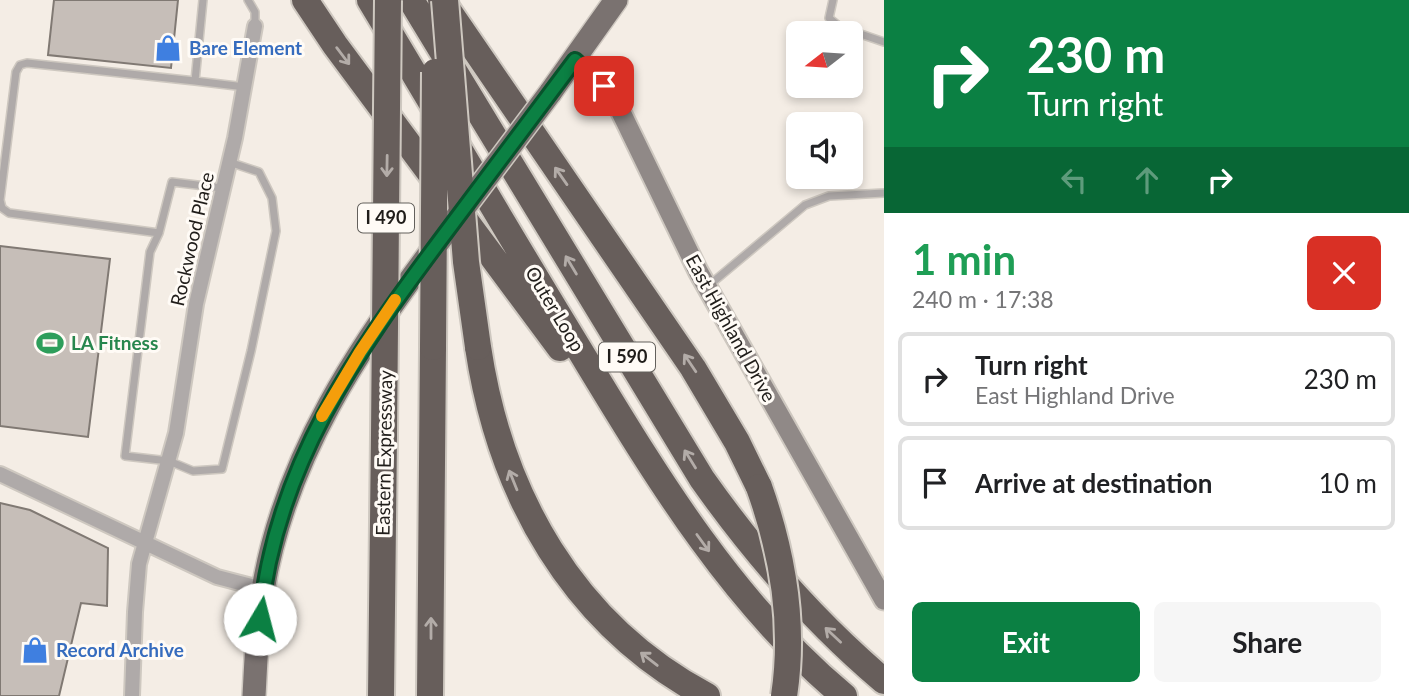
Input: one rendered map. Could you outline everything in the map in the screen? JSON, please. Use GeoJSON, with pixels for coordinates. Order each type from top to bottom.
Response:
{"type":"FeatureCollection","features":[{"type":"Feature","properties":{"kind":"highway"},"geometry":{"type":"LineString","coordinates":[[305,0],[340,53],[665,488]]}},
{"type":"Feature","properties":{"kind":"highway","name":"Outer Loop"},"geometry":{"type":"LineString","coordinates":[[370,0],[665,488],[744,596],[790,646],[844,696]]}},
{"type":"Feature","properties":{"kind":"highway","name":"Outer Loop"},"geometry":{"type":"LineString","coordinates":[[412,0],[702,479],[742,534],[785,586],[832,635],[884,681]]}},
{"type":"Feature","properties":{"kind":"highway","name":"I 490"},"geometry":{"type":"LineString","coordinates":[[412,0],[433,347],[430,696]]}},
{"type":"Feature","properties":{"kind":"highway","name":"Eastern Expressway"},"geometry":{"type":"LineString","coordinates":[[382,696],[384,435],[412,0]]}},
{"type":"Feature","properties":{"kind":"highway"},"geometry":{"type":"LineString","coordinates":[[443,0],[466,262],[487,398],[506,461],[525,506],[550,552],[587,601],[622,637],[662,669],[707,696]]}},
{"type":"Feature","properties":{"kind":"highway"},"geometry":{"type":"LineString","coordinates":[[443,0],[698,375],[759,486],[774,532],[784,580],[788,642],[784,696]]}},
{"type":"Feature","properties":{"kind":"highway"},"geometry":{"type":"LineString","coordinates":[[368,696],[383,567]]}},
{"type":"Feature","properties":{"kind":"main road"},"geometry":{"type":"LineString","coordinates":[[254,696],[263,589],[284,508],[324,412],[380,321],[575,60],[616,0]]}},
{"type":"Feature","properties":{"kind":"street","name":"Rockwood Place"},"geometry":{"type":"LineString","coordinates":[[132,696],[136,587],[144,542],[176,433],[198,293],[229,162],[256,26]]}},
{"type":"Feature","properties":{"kind":"street","name":"East Highland Drive"},"geometry":{"type":"LineString","coordinates":[[575,60],[601,82],[618,106],[707,287],[884,600]]}},
{"type":"Feature","properties":{"kind":"street"},"geometry":{"type":"LineString","coordinates":[[0,474],[217,577],[263,589]]}},
{"type":"Feature","properties":{"kind":"lane"},"geometry":{"type":"LineString","coordinates":[[195,81],[203,0]]}},
{"type":"Feature","properties":{"kind":"lane"},"geometry":{"type":"LineString","coordinates":[[248,0],[254,12],[256,26]]}},
{"type":"Feature","properties":{"kind":"lane"},"geometry":{"type":"LineString","coordinates":[[833,0],[829,18],[840,27],[884,42]]}},
{"type":"Feature","properties":{"kind":"lane"},"geometry":{"type":"LineString","coordinates":[[159,233],[9,213],[2,208],[0,200],[16,72],[20,65],[27,63],[245,87]]}},
{"type":"Feature","properties":{"kind":"lane"},"geometry":{"type":"LineString","coordinates":[[222,188],[172,182],[159,233],[150,252],[125,456],[169,461],[193,471],[222,469],[251,351],[276,231],[272,198],[259,172],[229,162]]}},
{"type":"Feature","properties":{"kind":"lane"},"geometry":{"type":"LineString","coordinates":[[707,287],[805,205],[829,196],[884,192]]}},
{"type":"Feature","properties":{"kind":"building"},"geometry":{"type":"Polygon","coordinates":[[[54,0],[178,0],[171,68],[48,55],[54,0]]]}},
{"type":"Feature","properties":{"kind":"building","name":"LA Fitness"},"geometry":{"type":"Polygon","coordinates":[[[0,246],[110,259],[88,437],[0,426],[0,246]]]}},
{"type":"Feature","properties":{"kind":"building"},"geometry":{"type":"Polygon","coordinates":[[[0,503],[30,510],[108,548],[107,606],[81,603],[59,696],[0,696],[0,503]]]}},
{"type":"Feature","properties":{"kind":"slow traffic"},"geometry":{"type":"LineString","coordinates":[[322,416],[395,300]]}},
{"type":"Feature","properties":{"kind":"place","name":"Bare Element"},"geometry":{"type":"Point","coordinates":[168,48]}},
{"type":"Feature","properties":{"kind":"place","name":"LA Fitness"},"geometry":{"type":"Point","coordinates":[50,343]}},
{"type":"Feature","properties":{"kind":"place","name":"Record Archive"},"geometry":{"type":"Point","coordinates":[35,650]}},
{"type":"Feature","properties":{"kind":"route"},"geometry":{"type":"LineString","coordinates":[[260,619],[272,548],[295,476],[324,412],[380,321],[575,60],[604,86]]}}]}
